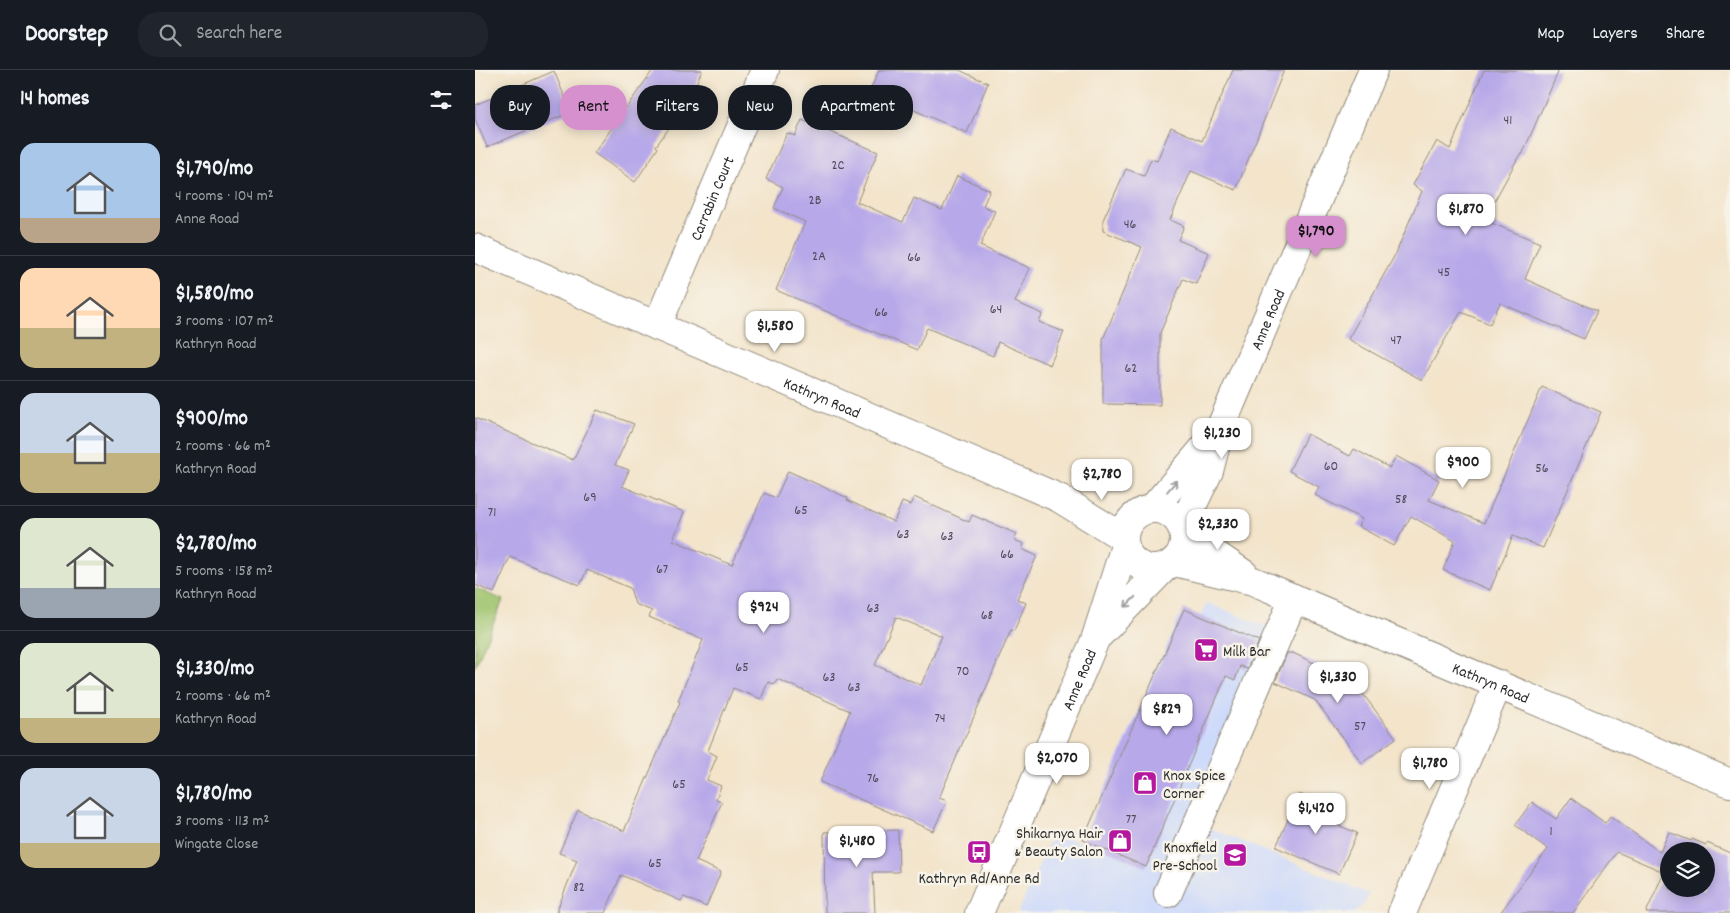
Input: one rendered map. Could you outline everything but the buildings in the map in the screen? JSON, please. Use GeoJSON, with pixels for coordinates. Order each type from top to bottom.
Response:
{"type":"FeatureCollection","features":[{"type":"Feature","properties":{"kind":"street","name":"Carrabin Court"},"geometry":{"type":"LineString","coordinates":[[657,326],[765,70]]}},
{"type":"Feature","properties":{"kind":"street","name":"Anne Road"},"geometry":{"type":"LineString","coordinates":[[1183,530],[1209,472],[1220,429],[1373,70]]}},
{"type":"Feature","properties":{"kind":"street","name":"Kathryn Road"},"geometry":{"type":"LineString","coordinates":[[475,248],[1059,498],[1125,542]]}},
{"type":"Feature","properties":{"kind":"street","name":"Anne Road"},"geometry":{"type":"LineString","coordinates":[[1149,510],[1220,429]]}},
{"type":"Feature","properties":{"kind":"street","name":"Kathryn Road"},"geometry":{"type":"LineString","coordinates":[[1059,498],[1122,510],[1149,510]]}},
{"type":"Feature","properties":{"kind":"street"},"geometry":{"type":"LineString","coordinates":[[1149,510],[1170,513],[1183,530],[1183,549],[1170,565],[1155,569],[1141,566],[1129,556],[1125,542],[1131,520],[1149,510]]}},
{"type":"Feature","properties":{"kind":"street","name":"Kathryn Road"},"geometry":{"type":"LineString","coordinates":[[1183,530],[1253,580],[1730,783]]}},
{"type":"Feature","properties":{"kind":"street","name":"Anne Road"},"geometry":{"type":"LineString","coordinates":[[979,913],[1095,640],[1125,542]]}},
{"type":"Feature","properties":{"kind":"street","name":"Kathryn Road"},"geometry":{"type":"LineString","coordinates":[[1170,565],[1253,580]]}},
{"type":"Feature","properties":{"kind":"street","name":"Anne Road"},"geometry":{"type":"LineString","coordinates":[[1095,640],[1170,565]]}},
{"type":"Feature","properties":{"kind":"street"},"geometry":{"type":"LineString","coordinates":[[1168,893],[1294,598]]}},
{"type":"Feature","properties":{"kind":"street"},"geometry":{"type":"LineString","coordinates":[[1402,913],[1498,684]]}},
{"type":"Feature","properties":{"kind":"shaded area"},"geometry":{"type":"Polygon","coordinates":[[[1207,603],[1290,636],[1208,827],[1369,894],[1365,903],[1355,913],[1018,913],[1053,832],[1081,843],[1179,617],[1190,612],[1201,616],[1207,603]]]}},
{"type":"Feature","properties":{"kind":"green space"},"geometry":{"type":"Polygon","coordinates":[[[475,588],[503,600],[475,667],[475,588]]]}},
{"type":"Feature","properties":{"kind":"place","name":"Milk Bar"},"geometry":{"type":"Point","coordinates":[1206,650]}},
{"type":"Feature","properties":{"kind":"place","name":"Knox Spice Corner"},"geometry":{"type":"Point","coordinates":[1145,783]}},
{"type":"Feature","properties":{"kind":"place","name":"Shikarnya Hair & Beauty Salon"},"geometry":{"type":"Point","coordinates":[1120,841]}},
{"type":"Feature","properties":{"kind":"place","name":"Kathryn Rd/Anne Rd"},"geometry":{"type":"Point","coordinates":[979,852]}},
{"type":"Feature","properties":{"kind":"place","name":"Knoxfield Pre-School"},"geometry":{"type":"Point","coordinates":[1235,855]}}]}
